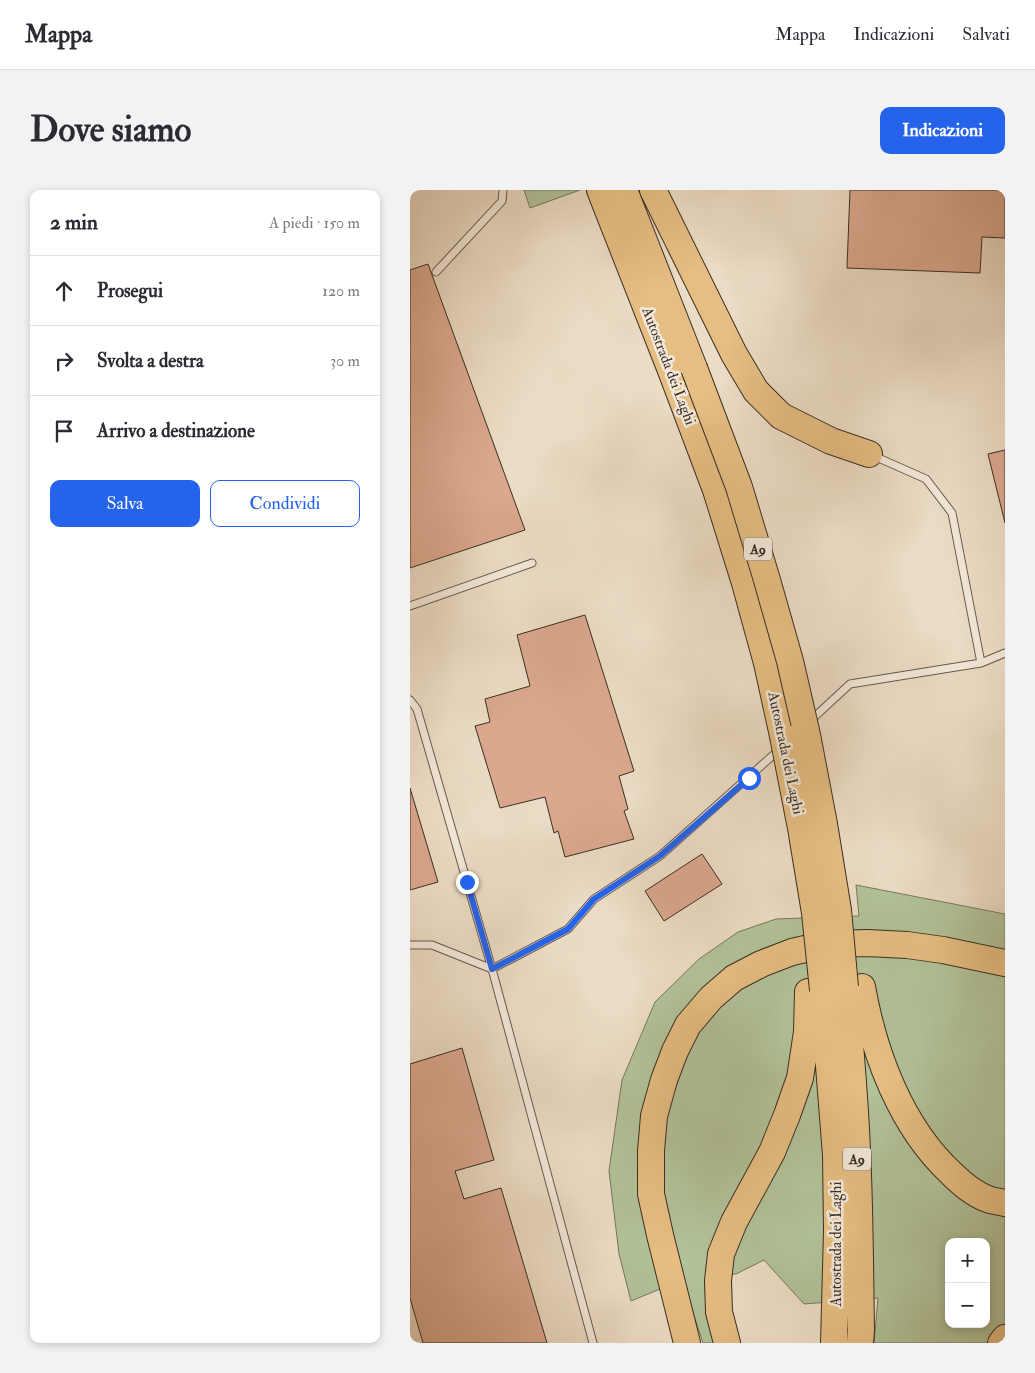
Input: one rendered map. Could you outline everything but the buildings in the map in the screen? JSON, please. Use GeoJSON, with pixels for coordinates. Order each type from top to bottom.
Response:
{"type":"FeatureCollection","features":[{"type":"Feature","properties":{"kind":"highway","name":"Autostrada dei Laghi"},"geometry":{"type":"LineString","coordinates":[[600,190],[739,487],[790,661],[795,735],[824,824],[838,910],[835,989],[837,1232],[835,1336]]}},
{"type":"Feature","properties":{"kind":"highway","name":"Autostrada dei Laghi"},"geometry":{"type":"LineString","coordinates":[[624,190],[683,370]]}},
{"type":"Feature","properties":{"kind":"highway"},"geometry":{"type":"LineString","coordinates":[[654,190],[734,354],[756,391],[781,416],[831,441],[868,454]]}},
{"type":"Feature","properties":{"kind":"highway"},"geometry":{"type":"LineString","coordinates":[[795,735],[803,914],[835,989],[866,1012],[887,1074],[902,1108],[921,1139],[943,1166],[967,1188],[989,1200],[1005,1203]]}},
{"type":"Feature","properties":{"kind":"highway"},"geometry":{"type":"LineString","coordinates":[[687,1343],[651,1194],[651,1150],[654,1116],[675,1051],[688,1025],[711,998],[734,978],[761,964],[792,952],[827,944],[907,945],[944,950],[1005,963]]}},
{"type":"Feature","properties":{"kind":"highway","name":"Autostrada dei Laghi"},"geometry":{"type":"LineString","coordinates":[[835,989],[854,1081],[861,1337]]}},
{"type":"Feature","properties":{"kind":"highway"},"geometry":{"type":"LineString","coordinates":[[727,1343],[719,1312],[718,1281],[721,1254],[734,1222],[772,1152],[787,1115],[800,1078],[807,1032],[835,989]]}},
{"type":"Feature","properties":{"kind":"highway"},"geometry":{"type":"LineString","coordinates":[[1001,1343],[1005,1338]]}},
{"type":"Feature","properties":{"kind":"lane"},"geometry":{"type":"LineString","coordinates":[[436,272],[502,201],[503,190]]}},
{"type":"Feature","properties":{"kind":"lane"},"geometry":{"type":"LineString","coordinates":[[868,454],[926,479],[952,513],[980,663]]}},
{"type":"Feature","properties":{"kind":"lane"},"geometry":{"type":"LineString","coordinates":[[410,606],[532,563]]}},
{"type":"Feature","properties":{"kind":"lane"},"geometry":{"type":"LineString","coordinates":[[410,945],[432,945],[492,969],[568,929],[594,899],[660,856],[749,778],[850,684],[980,663],[1005,653]]}},
{"type":"Feature","properties":{"kind":"lane"},"geometry":{"type":"LineString","coordinates":[[410,700],[417,709],[492,969],[593,1343]]}},
{"type":"Feature","properties":{"kind":"green space"},"geometry":{"type":"Polygon","coordinates":[[[524,190],[580,190],[530,208],[524,190]]]}},
{"type":"Feature","properties":{"kind":"green space"},"geometry":{"type":"Polygon","coordinates":[[[856,885],[1005,914],[1005,1327],[992,1343],[874,1343],[878,1298],[804,1304],[764,1260],[736,1274],[707,1275],[717,1343],[703,1343],[682,1280],[631,1301],[619,1254],[609,1171],[622,1080],[655,1002],[699,959],[738,932],[776,919],[859,916],[856,885]]]}},
{"type":"Feature","properties":{"kind":"route"},"geometry":{"type":"LineString","coordinates":[[467,882],[492,969],[568,929],[594,899],[660,856],[749,778]]}}]}
